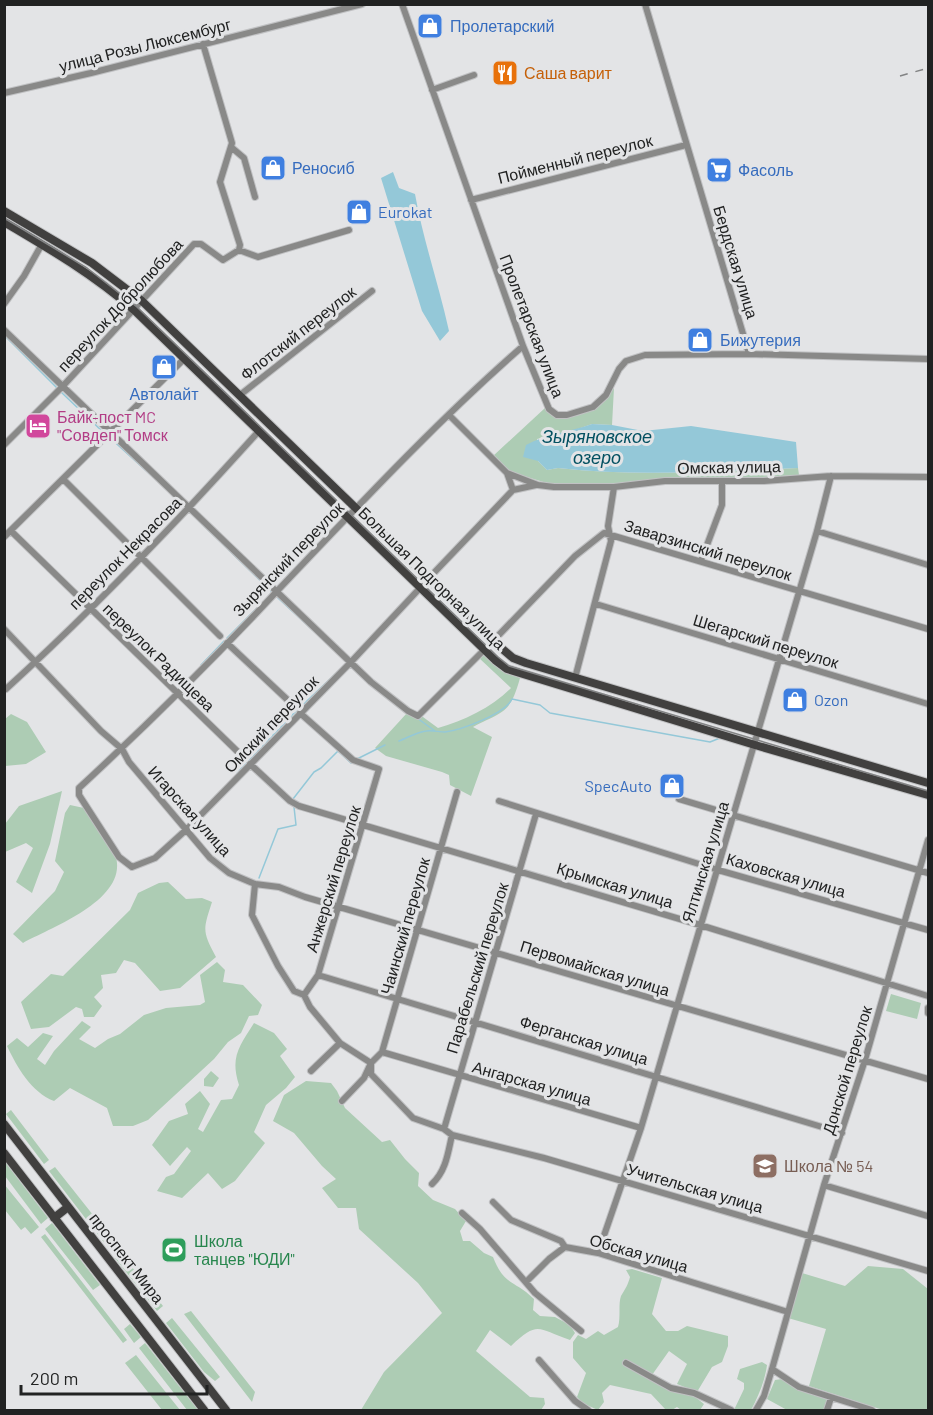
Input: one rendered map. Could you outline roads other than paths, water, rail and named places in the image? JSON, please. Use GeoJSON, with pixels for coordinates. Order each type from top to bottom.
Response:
{"type":"FeatureCollection","features":[{"type":"Feature","properties":{"kind":"main road","name":"Большая Подгорная улица"},"geometry":{"type":"LineString","coordinates":[[4,211],[92,263],[142,301],[513,658],[928,783]]}},
{"type":"Feature","properties":{"kind":"main road","name":"Большая Подгорная улица"},"geometry":{"type":"LineString","coordinates":[[4,222],[85,271],[134,310],[484,650],[507,669],[928,795]]}},
{"type":"Feature","properties":{"kind":"main road","name":"проспект Мира"},"geometry":{"type":"LineString","coordinates":[[4,1124],[226,1410]]}},
{"type":"Feature","properties":{"kind":"main road","name":"проспект Мира"},"geometry":{"type":"LineString","coordinates":[[4,1153],[204,1410]]}},
{"type":"Feature","properties":{"kind":"main road"},"geometry":{"type":"LineString","coordinates":[[54,1218],[68,1207]]}},
{"type":"Feature","properties":{"kind":"main road"},"geometry":{"type":"LineString","coordinates":[[143,1331],[156,1321]]}},
{"type":"Feature","properties":{"kind":"street","name":"улица Розы Люксембург"},"geometry":{"type":"LineString","coordinates":[[4,93],[362,4]]}},
{"type":"Feature","properties":{"kind":"street","name":"Пролетарская улица"},"geometry":{"type":"LineString","coordinates":[[402,4],[523,346],[549,409],[557,415],[567,415],[593,407],[606,395],[619,369],[626,362],[637,357],[666,353],[928,359]]}},
{"type":"Feature","properties":{"kind":"street","name":"Бердская улица"},"geometry":{"type":"LineString","coordinates":[[645,4],[749,354]]}},
{"type":"Feature","properties":{"kind":"street"},"geometry":{"type":"LineString","coordinates":[[203,44],[232,143],[220,182],[240,245],[239,250],[258,257],[349,230]]}},
{"type":"Feature","properties":{"kind":"street"},"geometry":{"type":"LineString","coordinates":[[432,90],[474,75]]}},
{"type":"Feature","properties":{"kind":"street","name":"Пойменный переулок"},"geometry":{"type":"LineString","coordinates":[[471,200],[686,145]]}},
{"type":"Feature","properties":{"kind":"street"},"geometry":{"type":"LineString","coordinates":[[231,147],[244,158],[255,197]]}},
{"type":"Feature","properties":{"kind":"street"},"geometry":{"type":"LineString","coordinates":[[4,304],[24,276],[42,244]]}},
{"type":"Feature","properties":{"kind":"street","name":"переулок Добролюбова"},"geometry":{"type":"LineString","coordinates":[[4,445],[62,387],[194,244],[201,244],[224,260],[239,250]]}},
{"type":"Feature","properties":{"kind":"street","name":"Флотский переулок"},"geometry":{"type":"LineString","coordinates":[[240,395],[372,291]]}},
{"type":"Feature","properties":{"kind":"street"},"geometry":{"type":"LineString","coordinates":[[4,330],[371,682],[408,711],[418,716],[484,650]]}},
{"type":"Feature","properties":{"kind":"street","name":"Зырянский переулок"},"geometry":{"type":"LineString","coordinates":[[132,867],[119,857],[79,795],[79,788],[177,694],[356,507],[486,378],[523,346]]}},
{"type":"Feature","properties":{"kind":"street"},"geometry":{"type":"LineString","coordinates":[[4,537],[185,358]]}},
{"type":"Feature","properties":{"kind":"street","name":"Омская улица"},"geometry":{"type":"LineString","coordinates":[[449,415],[507,473],[538,485],[554,488],[614,487],[665,481],[764,481],[831,476],[928,477]]}},
{"type":"Feature","properties":{"kind":"street","name":"переулок Некрасова"},"geometry":{"type":"LineString","coordinates":[[6,689],[189,508],[259,431]]}},
{"type":"Feature","properties":{"kind":"street"},"geometry":{"type":"LineString","coordinates":[[507,473],[513,490]]}},
{"type":"Feature","properties":{"kind":"street","name":"Ялтинская улица"},"geometry":{"type":"LineString","coordinates":[[598,1253],[640,1128],[718,870],[831,476]]}},
{"type":"Feature","properties":{"kind":"street"},"geometry":{"type":"LineString","coordinates":[[63,479],[220,636]]}},
{"type":"Feature","properties":{"kind":"street"},"geometry":{"type":"LineString","coordinates":[[701,561],[722,505],[722,482]]}},
{"type":"Feature","properties":{"kind":"street"},"geometry":{"type":"LineString","coordinates":[[429,578],[513,490],[538,485]]}},
{"type":"Feature","properties":{"kind":"street"},"geometry":{"type":"LineString","coordinates":[[575,678],[611,541],[608,526],[614,487]]}},
{"type":"Feature","properties":{"kind":"street","name":"переулок Радищева"},"geometry":{"type":"LineString","coordinates":[[11,531],[238,752]]}},
{"type":"Feature","properties":{"kind":"street"},"geometry":{"type":"LineString","coordinates":[[817,531],[928,565]]}},
{"type":"Feature","properties":{"kind":"street"},"geometry":{"type":"LineString","coordinates":[[493,641],[575,556],[604,533],[609,534]]}},
{"type":"Feature","properties":{"kind":"street","name":"Заварзинский переулок"},"geometry":{"type":"LineString","coordinates":[[609,534],[928,629]]}},
{"type":"Feature","properties":{"kind":"street","name":"Омский переулок"},"geometry":{"type":"LineString","coordinates":[[132,867],[155,858],[187,829],[351,662],[420,588]]}},
{"type":"Feature","properties":{"kind":"street","name":"Шегарский переулок"},"geometry":{"type":"LineString","coordinates":[[596,604],[928,704]]}},
{"type":"Feature","properties":{"kind":"street","name":"Игарская улица"},"geometry":{"type":"LineString","coordinates":[[4,629],[101,731],[122,749],[129,762],[210,858],[230,873],[255,884]]}},
{"type":"Feature","properties":{"kind":"street"},"geometry":{"type":"LineString","coordinates":[[227,643],[293,705]]}},
{"type":"Feature","properties":{"kind":"street","name":"Анжерский переулок"},"geometry":{"type":"LineString","coordinates":[[300,713],[353,760],[378,768],[379,771],[318,975],[304,995]]}},
{"type":"Feature","properties":{"kind":"street","name":"Крымская улица"},"geometry":{"type":"LineString","coordinates":[[250,764],[293,803],[928,996]]}},
{"type":"Feature","properties":{"kind":"street","name":"Чаинский переулок"},"geometry":{"type":"LineString","coordinates":[[342,1101],[364,1078],[371,1063],[382,1052],[457,792]]}},
{"type":"Feature","properties":{"kind":"street"},"geometry":{"type":"LineString","coordinates":[[679,799],[928,873]]}},
{"type":"Feature","properties":{"kind":"street","name":"Каховская улица"},"geometry":{"type":"LineString","coordinates":[[499,801],[718,870],[928,930]]}},
{"type":"Feature","properties":{"kind":"street","name":"Парабельский переулок"},"geometry":{"type":"LineString","coordinates":[[444,1129],[536,814]]}},
{"type":"Feature","properties":{"kind":"street","name":"Донской переулок"},"geometry":{"type":"LineString","coordinates":[[756,1410],[764,1396],[824,1185],[865,1060],[928,840]]}},
{"type":"Feature","properties":{"kind":"street"},"geometry":{"type":"LineString","coordinates":[[255,884],[252,915],[278,966],[294,991],[304,995],[324,1026],[340,1043],[371,1063],[371,1074],[413,1118],[444,1129],[452,1135],[445,1166],[432,1184]]}},
{"type":"Feature","properties":{"kind":"street","name":"Первомайская улица"},"geometry":{"type":"LineString","coordinates":[[255,884],[279,887],[305,897],[928,1079]]}},
{"type":"Feature","properties":{"kind":"street","name":"Ферганская улица"},"geometry":{"type":"LineString","coordinates":[[318,975],[656,1075],[842,1133]]}},
{"type":"Feature","properties":{"kind":"street"},"geometry":{"type":"LineString","coordinates":[[928,1008],[928,1013]]}},
{"type":"Feature","properties":{"kind":"street"},"geometry":{"type":"LineString","coordinates":[[311,1071],[340,1043]]}},
{"type":"Feature","properties":{"kind":"street","name":"Ангарская улица"},"geometry":{"type":"LineString","coordinates":[[382,1052],[640,1128]]}},
{"type":"Feature","properties":{"kind":"street","name":"Учительская улица"},"geometry":{"type":"LineString","coordinates":[[452,1135],[621,1181],[928,1271]]}},
{"type":"Feature","properties":{"kind":"street"},"geometry":{"type":"LineString","coordinates":[[824,1185],[928,1216]]}},
{"type":"Feature","properties":{"kind":"street","name":"Обская улица"},"geometry":{"type":"LineString","coordinates":[[493,1202],[511,1220],[561,1241],[565,1247],[598,1253],[788,1312]]}},
{"type":"Feature","properties":{"kind":"street"},"geometry":{"type":"LineString","coordinates":[[462,1213],[480,1229],[535,1293],[581,1331]]}},
{"type":"Feature","properties":{"kind":"street"},"geometry":{"type":"LineString","coordinates":[[526,1282],[565,1247]]}},
{"type":"Feature","properties":{"kind":"street"},"geometry":{"type":"LineString","coordinates":[[538,1360],[575,1401],[588,1410]]}},
{"type":"Feature","properties":{"kind":"street"},"geometry":{"type":"LineString","coordinates":[[626,1363],[671,1388],[694,1393],[731,1410]]}},
{"type":"Feature","properties":{"kind":"street"},"geometry":{"type":"LineString","coordinates":[[772,1369],[799,1387],[872,1410]]}},
{"type":"Feature","properties":{"kind":"street"},"geometry":{"type":"LineString","coordinates":[[827,1410],[831,1398]]}},
{"type":"Feature","properties":{"kind":"water"},"geometry":{"type":"Polygon","coordinates":[[[393,172],[399,188],[415,194],[449,331],[440,341],[422,311],[381,178],[393,172]]]}},
{"type":"Feature","properties":{"kind":"water","name":"Зыряновское озеро"},"geometry":{"type":"Polygon","coordinates":[[[592,424],[643,431],[691,426],[796,442],[798,468],[648,473],[558,468],[547,470],[538,461],[523,457],[526,445],[534,441],[592,424]]]}},
{"type":"Feature","properties":{"kind":"waterway"},"geometry":{"type":"LineString","coordinates":[[4,335],[57,388]]}},
{"type":"Feature","properties":{"kind":"waterway"},"geometry":{"type":"LineString","coordinates":[[61,392],[104,433]]}},
{"type":"Feature","properties":{"kind":"waterway"},"geometry":{"type":"LineString","coordinates":[[108,436],[153,477]]}},
{"type":"Feature","properties":{"kind":"waterway"},"geometry":{"type":"LineString","coordinates":[[198,520],[272,592]]}},
{"type":"Feature","properties":{"kind":"waterway"},"geometry":{"type":"LineString","coordinates":[[278,598],[332,648]]}},
{"type":"Feature","properties":{"kind":"waterway"},"geometry":{"type":"LineString","coordinates":[[227,638],[265,600]]}},
{"type":"Feature","properties":{"kind":"waterway"},"geometry":{"type":"LineString","coordinates":[[201,665],[224,641]]}},
{"type":"Feature","properties":{"kind":"waterway"},"geometry":{"type":"LineString","coordinates":[[237,773],[293,714],[347,663]]}},
{"type":"Feature","properties":{"kind":"waterway"},"geometry":{"type":"LineString","coordinates":[[399,741],[423,732],[445,732],[471,725],[492,716],[508,705],[512,699],[540,705],[550,713],[710,742],[720,738]]}},
{"type":"Feature","properties":{"kind":"waterway"},"geometry":{"type":"LineString","coordinates":[[417,718],[435,731]]}},
{"type":"Feature","properties":{"kind":"waterway"},"geometry":{"type":"LineString","coordinates":[[357,759],[385,745]]}},
{"type":"Feature","properties":{"kind":"waterway"},"geometry":{"type":"LineString","coordinates":[[293,799],[314,772],[338,751],[351,763]]}},
{"type":"Feature","properties":{"kind":"waterway"},"geometry":{"type":"LineString","coordinates":[[259,878],[278,829],[296,825],[294,807]]}},
{"type":"Feature","properties":{"kind":"tram line"},"geometry":{"type":"LineString","coordinates":[[4,218],[87,268],[137,307],[509,666],[928,791]]}},
{"type":"Feature","properties":{"kind":"railway"},"geometry":{"type":"LineString","coordinates":[[900,76],[928,68]]}},
{"type":"Feature","properties":{"kind":"place","name":"Пролетарский"},"geometry":{"type":"Point","coordinates":[430,26]}},
{"type":"Feature","properties":{"kind":"place","name":"Саша варит"},"geometry":{"type":"Point","coordinates":[505,73]}},
{"type":"Feature","properties":{"kind":"place","name":"Реносиб"},"geometry":{"type":"Point","coordinates":[273,168]}},
{"type":"Feature","properties":{"kind":"place","name":"Фасоль"},"geometry":{"type":"Point","coordinates":[719,170]}},
{"type":"Feature","properties":{"kind":"place","name":"Eurokat"},"geometry":{"type":"Point","coordinates":[359,212]}},
{"type":"Feature","properties":{"kind":"place","name":"Бижутерия"},"geometry":{"type":"Point","coordinates":[700,340]}},
{"type":"Feature","properties":{"kind":"place","name":"Автолайт"},"geometry":{"type":"Point","coordinates":[164,367]}},
{"type":"Feature","properties":{"kind":"place","name":"Байк-пост MC \"Совдеп\" Томск"},"geometry":{"type":"Point","coordinates":[38,426]}},
{"type":"Feature","properties":{"kind":"place","name":"Ozon"},"geometry":{"type":"Point","coordinates":[795,700]}},
{"type":"Feature","properties":{"kind":"place","name":"SpecAuto"},"geometry":{"type":"Point","coordinates":[672,786]}},
{"type":"Feature","properties":{"kind":"place","name":"Школа № 54"},"geometry":{"type":"Point","coordinates":[765,1166]}},
{"type":"Feature","properties":{"kind":"place","name":"Школа танцев \"ЮДИ\""},"geometry":{"type":"Point","coordinates":[174,1250]}}]}
